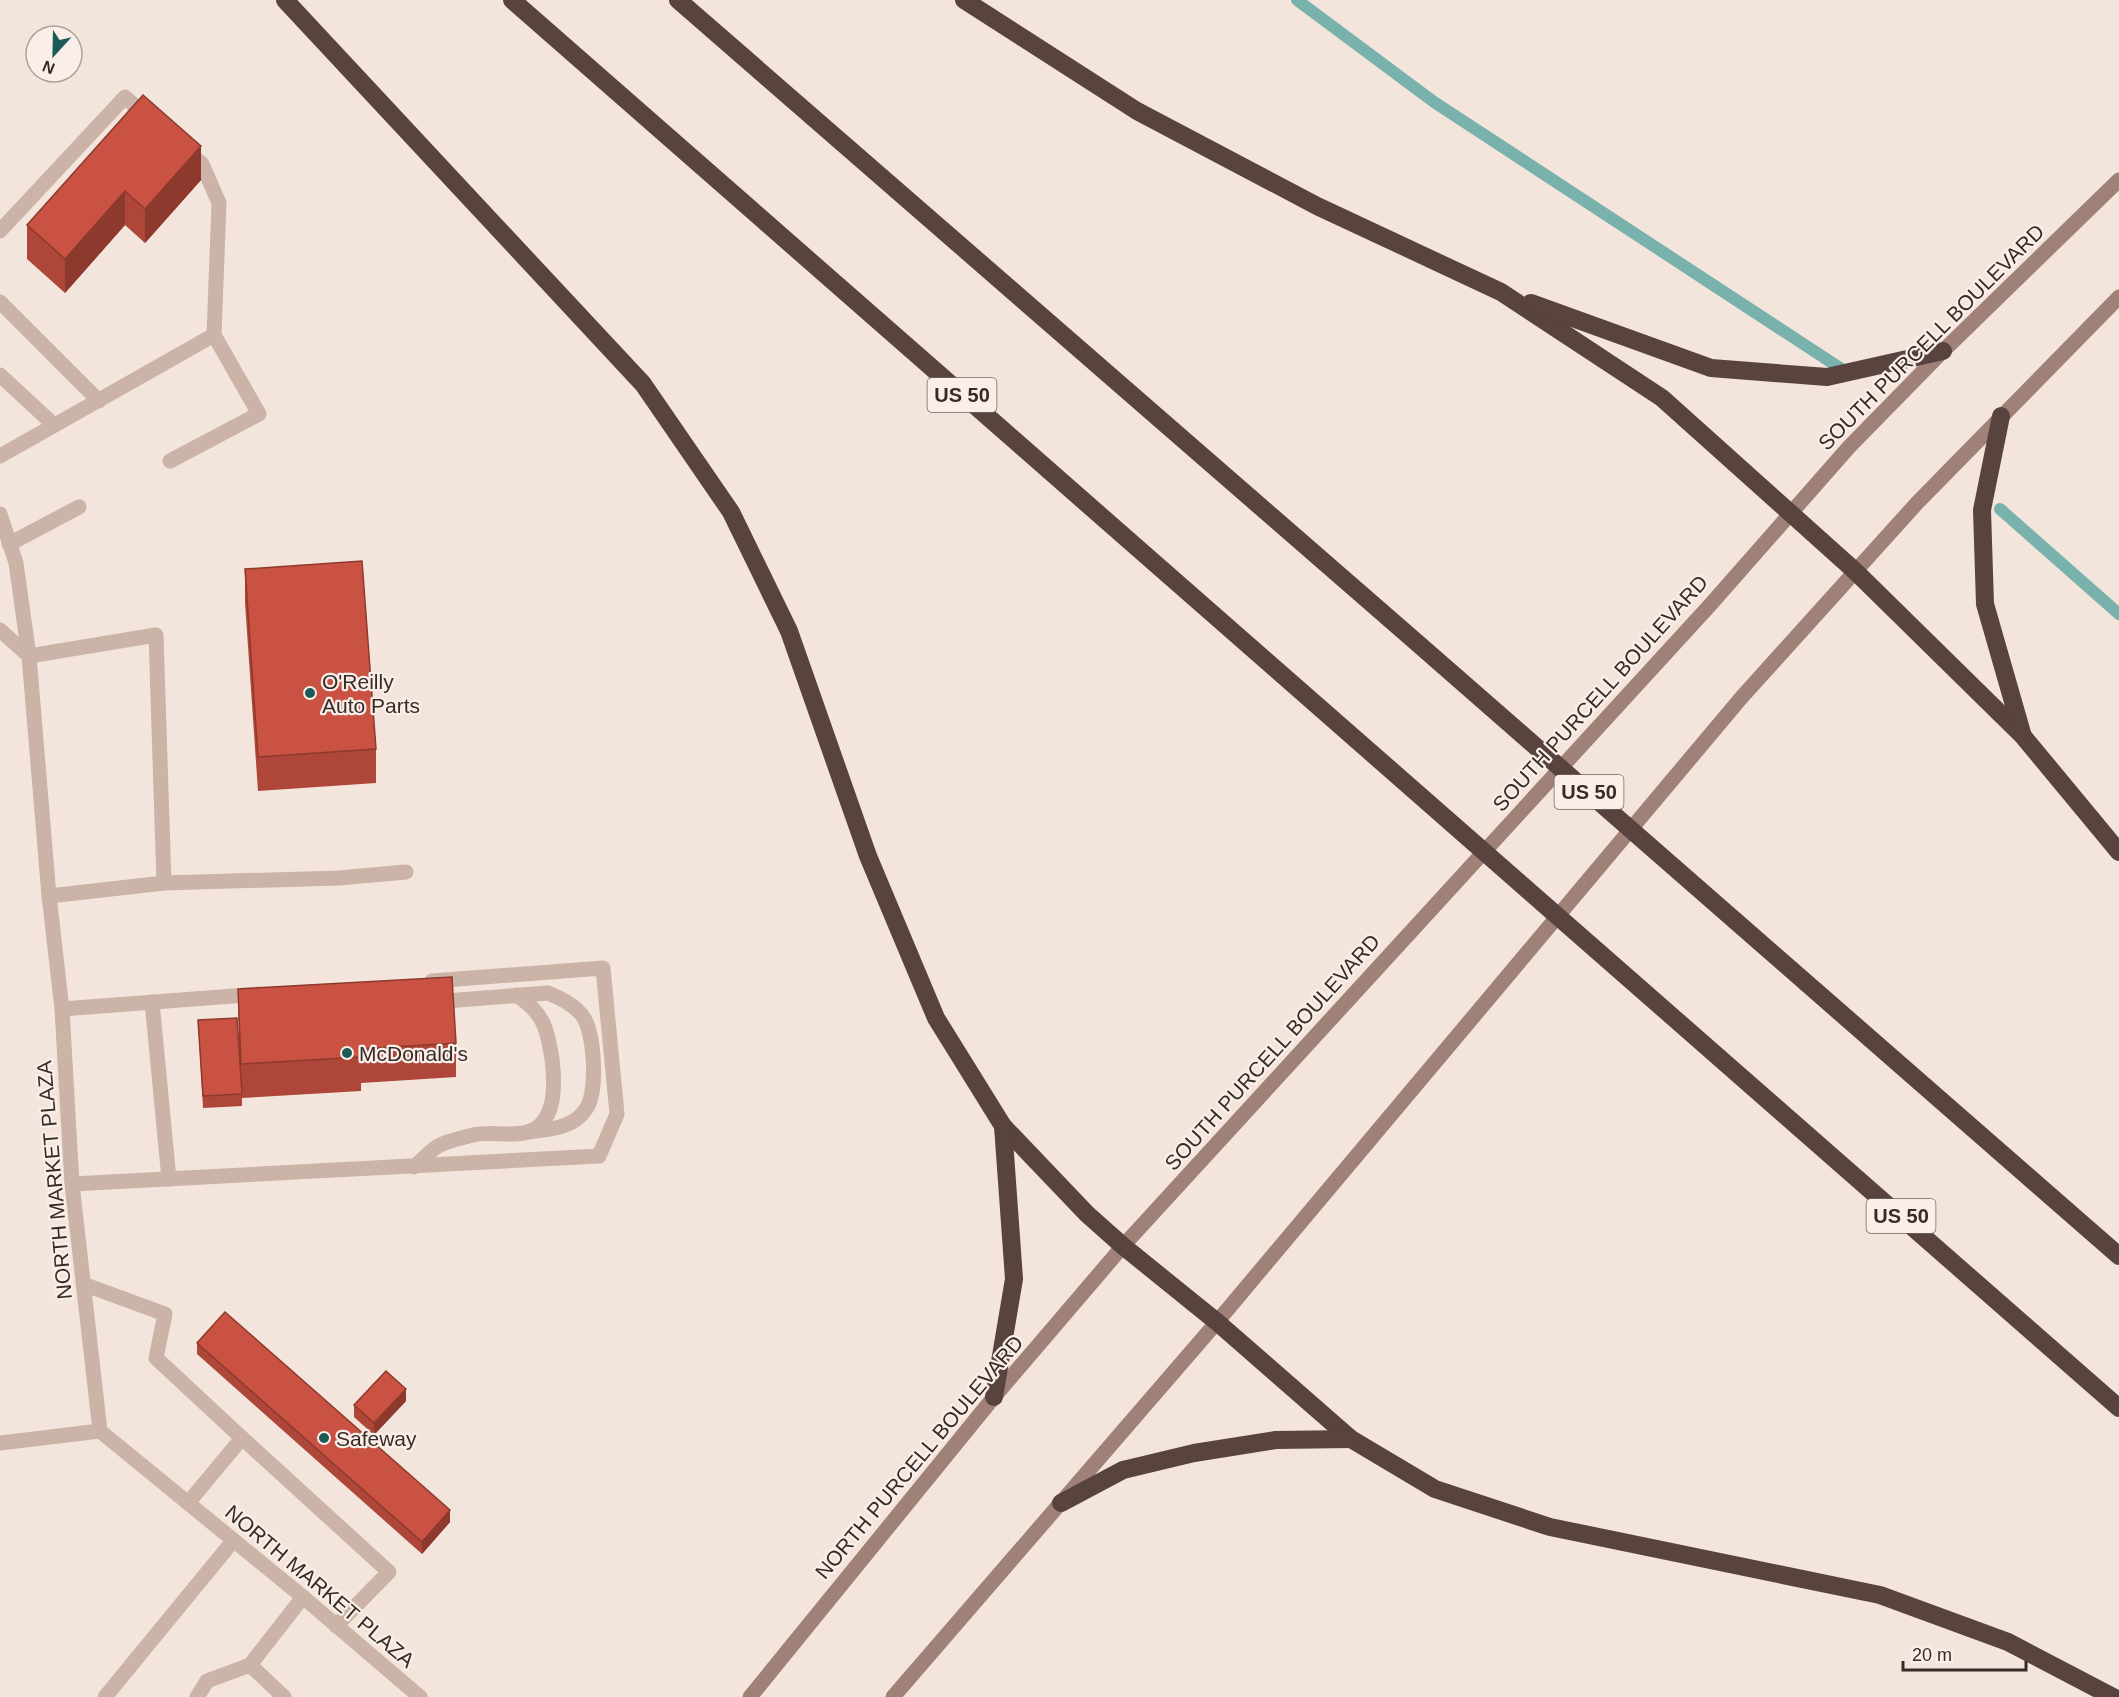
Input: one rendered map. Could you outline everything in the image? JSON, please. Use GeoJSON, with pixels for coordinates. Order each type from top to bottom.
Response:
{"type":"FeatureCollection","features":[{"type":"Feature","properties":{"kind":"highway"},"geometry":{"type":"LineString","coordinates":[[285,0],[644,384],[731,512],[789,631],[868,856],[936,1018],[1003,1126],[1087,1214],[1217,1322],[1351,1439],[1435,1489],[1550,1527],[1880,1595],[2008,1642],[2113,1697]]}},
{"type":"Feature","properties":{"kind":"highway","name":"US 50"},"geometry":{"type":"LineString","coordinates":[[512,0],[2119,1408]]}},
{"type":"Feature","properties":{"kind":"highway","name":"US 50"},"geometry":{"type":"LineString","coordinates":[[678,0],[2119,1256]]}},
{"type":"Feature","properties":{"kind":"highway"},"geometry":{"type":"LineString","coordinates":[[964,0],[1137,111],[1317,206],[1501,292],[1711,368],[1827,377],[1943,351]]}},
{"type":"Feature","properties":{"kind":"highway"},"geometry":{"type":"LineString","coordinates":[[1501,292],[1662,398],[1791,512],[1855,571],[2022,735],[2119,852]]}},
{"type":"Feature","properties":{"kind":"highway"},"geometry":{"type":"LineString","coordinates":[[2001,416],[1982,510],[1985,604],[2022,735]]}},
{"type":"Feature","properties":{"kind":"highway"},"geometry":{"type":"LineString","coordinates":[[994,1397],[1014,1279],[1003,1126]]}},
{"type":"Feature","properties":{"kind":"highway"},"geometry":{"type":"LineString","coordinates":[[1061,1503],[1123,1470],[1194,1453],[1276,1440],[1351,1439]]}},
{"type":"Feature","properties":{"kind":"main road","name":"SOUTH PURCELL BOULEVARD"},"geometry":{"type":"LineString","coordinates":[[1123,1246],[1711,604],[1849,447],[1943,351],[2119,180]]}},
{"type":"Feature","properties":{"kind":"main road"},"geometry":{"type":"LineString","coordinates":[[893,1697],[1217,1322],[1741,698],[1917,502],[2119,297]]}},
{"type":"Feature","properties":{"kind":"main road","name":"NORTH PURCELL BOULEVARD"},"geometry":{"type":"LineString","coordinates":[[750,1697],[994,1397],[1123,1246]]}},
{"type":"Feature","properties":{"kind":"lane"},"geometry":{"type":"LineString","coordinates":[[0,231],[125,97],[159,127]]}},
{"type":"Feature","properties":{"kind":"lane"},"geometry":{"type":"LineString","coordinates":[[170,461],[260,414],[214,335],[219,203],[202,164],[176,142]]}},
{"type":"Feature","properties":{"kind":"lane"},"geometry":{"type":"LineString","coordinates":[[0,302],[99,401]]}},
{"type":"Feature","properties":{"kind":"lane"},"geometry":{"type":"LineString","coordinates":[[0,456],[214,335]]}},
{"type":"Feature","properties":{"kind":"lane"},"geometry":{"type":"LineString","coordinates":[[0,375],[54,425]]}},
{"type":"Feature","properties":{"kind":"lane"},"geometry":{"type":"LineString","coordinates":[[9,544],[80,507]]}},
{"type":"Feature","properties":{"kind":"lane","name":"NORTH MARKET PLAZA"},"geometry":{"type":"LineString","coordinates":[[0,514],[16,563],[29,656],[49,896],[62,1009],[72,1184],[100,1431],[420,1697]]}},
{"type":"Feature","properties":{"kind":"lane"},"geometry":{"type":"LineString","coordinates":[[0,630],[29,656],[156,635],[164,883]]}},
{"type":"Feature","properties":{"kind":"lane"},"geometry":{"type":"LineString","coordinates":[[49,896],[164,883],[339,878],[406,872]]}},
{"type":"Feature","properties":{"kind":"lane"},"geometry":{"type":"LineString","coordinates":[[72,1184],[599,1156],[617,1114],[603,968],[415,982]]}},
{"type":"Feature","properties":{"kind":"lane"},"geometry":{"type":"LineString","coordinates":[[62,1009],[274,993]]}},
{"type":"Feature","properties":{"kind":"lane"},"geometry":{"type":"LineString","coordinates":[[412,1003],[548,993],[560,997],[584,1017],[589,1031],[593,1092],[586,1109],[574,1121],[554,1129],[475,1135],[439,1146],[414,1167]]}},
{"type":"Feature","properties":{"kind":"lane"},"geometry":{"type":"LineString","coordinates":[[516,995],[539,1014],[548,1031],[554,1075],[550,1108],[543,1122],[528,1132]]}},
{"type":"Feature","properties":{"kind":"lane"},"geometry":{"type":"LineString","coordinates":[[215,997],[246,1011]]}},
{"type":"Feature","properties":{"kind":"lane"},"geometry":{"type":"LineString","coordinates":[[152,1002],[169,1179]]}},
{"type":"Feature","properties":{"kind":"lane"},"geometry":{"type":"LineString","coordinates":[[83,1284],[165,1314],[156,1358],[389,1572],[336,1626]]}},
{"type":"Feature","properties":{"kind":"lane"},"geometry":{"type":"LineString","coordinates":[[0,1443],[100,1431]]}},
{"type":"Feature","properties":{"kind":"lane"},"geometry":{"type":"LineString","coordinates":[[188,1503],[242,1438]]}},
{"type":"Feature","properties":{"kind":"lane"},"geometry":{"type":"LineString","coordinates":[[105,1697],[233,1541]]}},
{"type":"Feature","properties":{"kind":"lane"},"geometry":{"type":"LineString","coordinates":[[196,1697],[207,1681],[250,1665],[303,1598]]}},
{"type":"Feature","properties":{"kind":"lane"},"geometry":{"type":"LineString","coordinates":[[250,1665],[284,1697]]}},
{"type":"Feature","properties":{"kind":"building"},"geometry":{"type":"Polygon","coordinates":[[[143,95],[201,146],[145,209],[125,191],[65,259],[27,225],[143,95]]]}},
{"type":"Feature","properties":{"kind":"building","name":"O'Reilly Auto Parts"},"geometry":{"type":"Polygon","coordinates":[[[362,561],[376,749],[258,757],[245,569],[362,561]]]}},
{"type":"Feature","properties":{"kind":"building"},"geometry":{"type":"Polygon","coordinates":[[[452,977],[456,1043],[360,1049],[361,1057],[241,1064],[238,989],[452,977]]]}},
{"type":"Feature","properties":{"kind":"building"},"geometry":{"type":"Polygon","coordinates":[[[237,1018],[242,1094],[203,1096],[198,1020],[237,1018]]]}},
{"type":"Feature","properties":{"kind":"building","name":"Safeway"},"geometry":{"type":"Polygon","coordinates":[[[225,1312],[450,1510],[422,1542],[197,1343],[225,1312]]]}},
{"type":"Feature","properties":{"kind":"building"},"geometry":{"type":"Polygon","coordinates":[[[386,1371],[406,1389],[374,1423],[354,1405],[386,1371]]]}},
{"type":"Feature","properties":{"kind":"waterway"},"geometry":{"type":"LineString","coordinates":[[1297,0],[1434,102],[1846,372]]}},
{"type":"Feature","properties":{"kind":"waterway"},"geometry":{"type":"LineString","coordinates":[[2000,509],[2119,614]]}},
{"type":"Feature","properties":{"kind":"place","name":"O'Reilly Auto Parts"},"geometry":{"type":"Point","coordinates":[310,693]}},
{"type":"Feature","properties":{"kind":"place","name":"McDonald's"},"geometry":{"type":"Point","coordinates":[347,1053]}},
{"type":"Feature","properties":{"kind":"place","name":"Safeway"},"geometry":{"type":"Point","coordinates":[324,1438]}}]}
